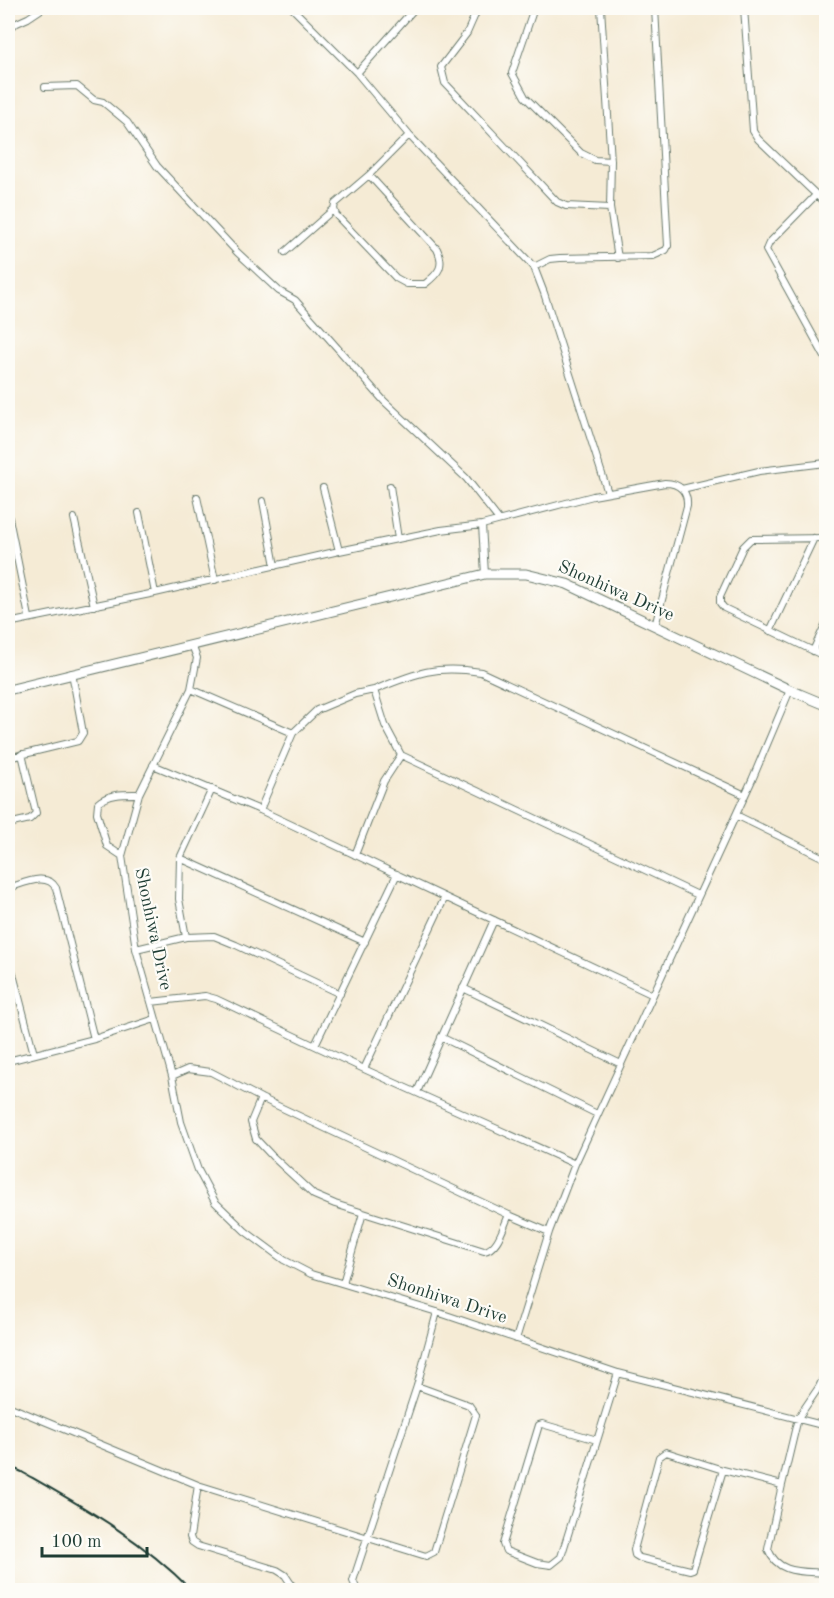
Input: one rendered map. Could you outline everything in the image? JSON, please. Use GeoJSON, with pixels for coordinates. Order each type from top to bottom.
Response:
{"type":"FeatureCollection","features":[{"type":"Feature","properties":{"kind":"street"},"geometry":{"type":"LineString","coordinates":[[8,27],[43,8]]}},
{"type":"Feature","properties":{"kind":"street"},"geometry":{"type":"LineString","coordinates":[[292,8],[357,73],[409,135],[534,267],[608,492]]}},
{"type":"Feature","properties":{"kind":"street"},"geometry":{"type":"LineString","coordinates":[[357,73],[413,10],[404,8]]}},
{"type":"Feature","properties":{"kind":"street"},"geometry":{"type":"LineString","coordinates":[[478,8],[467,33],[441,67],[445,83],[557,202],[566,206],[609,208]]}},
{"type":"Feature","properties":{"kind":"street"},"geometry":{"type":"LineString","coordinates":[[534,8],[512,73],[517,87],[581,153],[595,160],[611,161]]}},
{"type":"Feature","properties":{"kind":"street"},"geometry":{"type":"LineString","coordinates":[[601,8],[611,161],[609,208],[618,258]]}},
{"type":"Feature","properties":{"kind":"street"},"geometry":{"type":"LineString","coordinates":[[534,267],[550,259],[653,255],[663,253],[668,246],[655,8]]}},
{"type":"Feature","properties":{"kind":"street"},"geometry":{"type":"LineString","coordinates":[[744,8],[753,131],[758,139],[826,204]]}},
{"type":"Feature","properties":{"kind":"street"},"geometry":{"type":"LineString","coordinates":[[45,87],[76,86],[94,100],[104,102],[127,122],[157,166],[271,284],[295,300],[384,401],[466,478],[499,520]]}},
{"type":"Feature","properties":{"kind":"street"},"geometry":{"type":"LineString","coordinates":[[285,252],[334,209],[335,204],[369,175],[409,135]]}},
{"type":"Feature","properties":{"kind":"street"},"geometry":{"type":"LineString","coordinates":[[334,209],[336,215],[396,278],[407,284],[425,284],[437,275],[441,258],[437,249],[369,175]]}},
{"type":"Feature","properties":{"kind":"street"},"geometry":{"type":"LineString","coordinates":[[816,195],[769,243],[766,250],[826,359]]}},
{"type":"Feature","properties":{"kind":"street"},"geometry":{"type":"LineString","coordinates":[[682,489],[759,471],[826,463]]}},
{"type":"Feature","properties":{"kind":"street"},"geometry":{"type":"LineString","coordinates":[[8,622],[216,580],[339,551],[482,525],[608,492],[665,483],[677,485],[682,489],[687,506],[655,626]]}},
{"type":"Feature","properties":{"kind":"street"},"geometry":{"type":"LineString","coordinates":[[390,486],[398,539]]}},
{"type":"Feature","properties":{"kind":"street"},"geometry":{"type":"LineString","coordinates":[[323,488],[339,551]]}},
{"type":"Feature","properties":{"kind":"street"},"geometry":{"type":"LineString","coordinates":[[198,497],[216,580]]}},
{"type":"Feature","properties":{"kind":"street"},"geometry":{"type":"LineString","coordinates":[[263,501],[275,566]]}},
{"type":"Feature","properties":{"kind":"street"},"geometry":{"type":"LineString","coordinates":[[139,513],[155,593]]}},
{"type":"Feature","properties":{"kind":"street"},"geometry":{"type":"LineString","coordinates":[[9,518],[29,617]]}},
{"type":"Feature","properties":{"kind":"street"},"geometry":{"type":"LineString","coordinates":[[74,518],[94,606]]}},
{"type":"Feature","properties":{"kind":"street"},"geometry":{"type":"LineString","coordinates":[[482,525],[485,574]]}},
{"type":"Feature","properties":{"kind":"street"},"geometry":{"type":"LineString","coordinates":[[770,631],[814,538]]}},
{"type":"Feature","properties":{"kind":"street"},"geometry":{"type":"LineString","coordinates":[[826,538],[751,539],[743,547],[720,597],[720,603],[724,608],[826,657]]}},
{"type":"Feature","properties":{"kind":"street","name":"Shonhiwa Drive"},"geometry":{"type":"LineString","coordinates":[[826,705],[567,584],[526,574],[485,574],[192,645],[197,658],[191,689],[139,794],[122,856],[136,949],[172,1076],[181,1122],[198,1170],[215,1202],[245,1231],[284,1260],[311,1274],[436,1312],[618,1373],[826,1426]]}},
{"type":"Feature","properties":{"kind":"street"},"geometry":{"type":"LineString","coordinates":[[813,651],[826,623]]}},
{"type":"Feature","properties":{"kind":"street"},"geometry":{"type":"LineString","coordinates":[[8,690],[192,645]]}},
{"type":"Feature","properties":{"kind":"street"},"geometry":{"type":"LineString","coordinates":[[260,810],[293,733],[317,710],[355,694],[374,690],[428,670],[455,668],[481,672],[745,795]]}},
{"type":"Feature","properties":{"kind":"street"},"geometry":{"type":"LineString","coordinates":[[8,758],[78,741],[82,737],[72,673]]}},
{"type":"Feature","properties":{"kind":"street"},"geometry":{"type":"LineString","coordinates":[[191,689],[293,733]]}},
{"type":"Feature","properties":{"kind":"street"},"geometry":{"type":"LineString","coordinates":[[374,690],[385,725],[400,755],[698,895]]}},
{"type":"Feature","properties":{"kind":"street"},"geometry":{"type":"LineString","coordinates":[[516,1339],[549,1232],[575,1164],[736,815],[790,690]]}},
{"type":"Feature","properties":{"kind":"street"},"geometry":{"type":"LineString","coordinates":[[8,824],[30,819],[36,813],[22,754]]}},
{"type":"Feature","properties":{"kind":"street"},"geometry":{"type":"LineString","coordinates":[[355,855],[384,781],[400,755]]}},
{"type":"Feature","properties":{"kind":"street"},"geometry":{"type":"LineString","coordinates":[[153,765],[260,810],[653,995]]}},
{"type":"Feature","properties":{"kind":"street"},"geometry":{"type":"LineString","coordinates":[[186,937],[179,899],[180,858],[212,789]]}},
{"type":"Feature","properties":{"kind":"street"},"geometry":{"type":"LineString","coordinates":[[122,856],[108,846],[97,813],[98,803],[117,795],[139,794]]}},
{"type":"Feature","properties":{"kind":"street"},"geometry":{"type":"LineString","coordinates":[[736,815],[826,859]]}},
{"type":"Feature","properties":{"kind":"street"},"geometry":{"type":"LineString","coordinates":[[180,858],[365,942]]}},
{"type":"Feature","properties":{"kind":"street"},"geometry":{"type":"LineString","coordinates":[[315,1045],[397,874]]}},
{"type":"Feature","properties":{"kind":"street"},"geometry":{"type":"LineString","coordinates":[[8,888],[46,878],[52,881],[56,888],[94,1039]]}},
{"type":"Feature","properties":{"kind":"street"},"geometry":{"type":"LineString","coordinates":[[364,1069],[445,897]]}},
{"type":"Feature","properties":{"kind":"street"},"geometry":{"type":"LineString","coordinates":[[417,1092],[494,920]]}},
{"type":"Feature","properties":{"kind":"street"},"geometry":{"type":"LineString","coordinates":[[136,949],[186,937],[214,936],[340,994]]}},
{"type":"Feature","properties":{"kind":"street"},"geometry":{"type":"LineString","coordinates":[[8,955],[34,1054]]}},
{"type":"Feature","properties":{"kind":"street"},"geometry":{"type":"LineString","coordinates":[[463,988],[621,1064]]}},
{"type":"Feature","properties":{"kind":"street"},"geometry":{"type":"LineString","coordinates":[[151,1002],[205,996],[575,1164]]}},
{"type":"Feature","properties":{"kind":"street"},"geometry":{"type":"LineString","coordinates":[[8,1061],[94,1039],[155,1019]]}},
{"type":"Feature","properties":{"kind":"street"},"geometry":{"type":"LineString","coordinates":[[441,1037],[597,1113]]}},
{"type":"Feature","properties":{"kind":"street"},"geometry":{"type":"LineString","coordinates":[[172,1076],[188,1069],[211,1072],[261,1098],[549,1232]]}},
{"type":"Feature","properties":{"kind":"street"},"geometry":{"type":"LineString","coordinates":[[261,1098],[251,1122],[256,1139],[314,1195],[335,1204],[484,1251],[494,1246],[509,1215]]}},
{"type":"Feature","properties":{"kind":"street"},"geometry":{"type":"LineString","coordinates":[[343,1283],[363,1213]]}},
{"type":"Feature","properties":{"kind":"street"},"geometry":{"type":"LineString","coordinates":[[357,1590],[353,1581],[417,1386],[436,1312]]}},
{"type":"Feature","properties":{"kind":"street"},"geometry":{"type":"LineString","coordinates":[[826,1372],[819,1387],[798,1418],[768,1549],[772,1558],[787,1570],[826,1573]]}},
{"type":"Feature","properties":{"kind":"street"},"geometry":{"type":"LineString","coordinates":[[597,1440],[539,1425],[503,1544],[506,1551],[537,1563],[551,1565],[561,1557],[618,1373]]}},
{"type":"Feature","properties":{"kind":"street"},"geometry":{"type":"LineString","coordinates":[[8,1406],[198,1485],[426,1556],[434,1552],[476,1415],[470,1405],[417,1386]]}},
{"type":"Feature","properties":{"kind":"street"},"geometry":{"type":"LineString","coordinates":[[723,1470],[693,1569],[635,1555],[634,1550],[662,1453],[666,1452],[782,1485]]}},
{"type":"Feature","properties":{"kind":"street"},"geometry":{"type":"LineString","coordinates":[[198,1485],[190,1537],[192,1542],[198,1546],[277,1570],[285,1575],[295,1590]]}},
{"type":"Feature","properties":{"kind":"railway"},"geometry":{"type":"LineString","coordinates":[[8,1466],[90,1511],[132,1539],[172,1571],[191,1590]]}}]}
